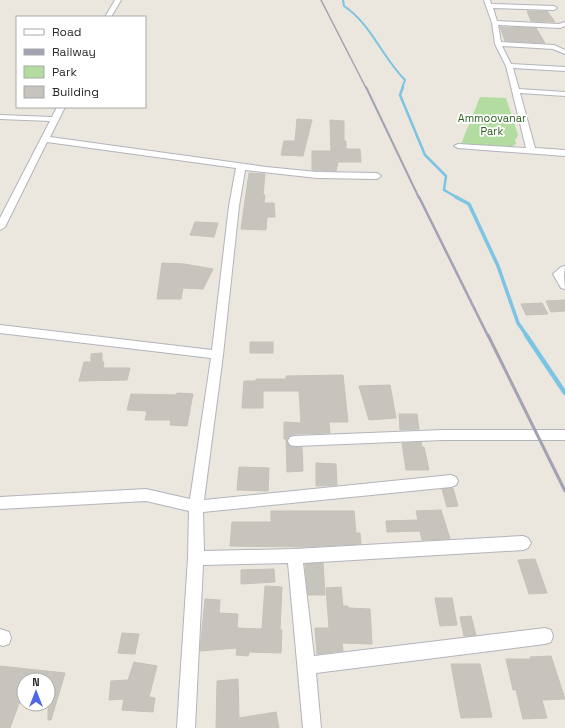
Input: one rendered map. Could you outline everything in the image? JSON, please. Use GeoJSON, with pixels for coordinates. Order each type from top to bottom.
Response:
{"type":"FeatureCollection","features":[{"type":"Feature","properties":{"kind":"street"},"geometry":{"type":"LineString","coordinates":[[109,16],[118,0]]}},
{"type":"Feature","properties":{"kind":"street"},"geometry":{"type":"LineString","coordinates":[[531,151],[509,66],[498,44],[495,23],[488,3],[554,8]]}},
{"type":"Feature","properties":{"kind":"street"},"geometry":{"type":"LineString","coordinates":[[495,23],[560,26],[565,24]]}},
{"type":"Feature","properties":{"kind":"street"},"geometry":{"type":"LineString","coordinates":[[498,44],[554,46],[565,52]]}},
{"type":"Feature","properties":{"kind":"street"},"geometry":{"type":"LineString","coordinates":[[509,66],[565,68]]}},
{"type":"Feature","properties":{"kind":"street"},"geometry":{"type":"LineString","coordinates":[[515,91],[565,94]]}},
{"type":"Feature","properties":{"kind":"street"},"geometry":{"type":"LineString","coordinates":[[0,227],[60,108]]}},
{"type":"Feature","properties":{"kind":"street"},"geometry":{"type":"LineString","coordinates":[[0,117],[55,119]]}},
{"type":"Feature","properties":{"kind":"street"},"geometry":{"type":"LineString","coordinates":[[45,139],[317,175],[377,176]]}},
{"type":"Feature","properties":{"kind":"street"},"geometry":{"type":"LineString","coordinates":[[458,146],[565,153]]}},
{"type":"Feature","properties":{"kind":"street"},"geometry":{"type":"LineString","coordinates":[[186,728],[196,558],[196,507],[217,355],[234,206],[241,166]]}},
{"type":"Feature","properties":{"kind":"street"},"geometry":{"type":"LineString","coordinates":[[565,269],[558,274],[565,286]]}},
{"type":"Feature","properties":{"kind":"street"},"geometry":{"type":"LineString","coordinates":[[0,329],[217,355]]}},
{"type":"Feature","properties":{"kind":"street"},"geometry":{"type":"LineString","coordinates":[[295,441],[443,435],[565,435]]}},
{"type":"Feature","properties":{"kind":"street"},"geometry":{"type":"LineString","coordinates":[[0,503],[78,500],[146,495],[196,507],[451,481]]}},
{"type":"Feature","properties":{"kind":"street"},"geometry":{"type":"LineString","coordinates":[[196,558],[295,556],[523,543]]}},
{"type":"Feature","properties":{"kind":"street"},"geometry":{"type":"LineString","coordinates":[[295,556],[312,728]]}},
{"type":"Feature","properties":{"kind":"street"},"geometry":{"type":"LineString","coordinates":[[307,666],[545,636]]}},
{"type":"Feature","properties":{"kind":"green space","name":"Ammoovanar Park"},"geometry":{"type":"Polygon","coordinates":[[[480,97],[506,98],[518,135],[515,139],[516,144],[509,148],[461,144],[480,97]]]}},
{"type":"Feature","properties":{"kind":"building"},"geometry":{"type":"Polygon","coordinates":[[[527,11],[547,11],[555,22],[531,21],[527,11]]]}},
{"type":"Feature","properties":{"kind":"building"},"geometry":{"type":"Polygon","coordinates":[[[500,27],[536,28],[545,43],[505,41],[500,27]]]}},
{"type":"Feature","properties":{"kind":"building"},"geometry":{"type":"Polygon","coordinates":[[[297,119],[312,120],[303,156],[281,155],[284,141],[295,141],[297,119]]]}},
{"type":"Feature","properties":{"kind":"building"},"geometry":{"type":"Polygon","coordinates":[[[330,120],[344,121],[344,141],[346,141],[346,149],[360,149],[361,162],[338,162],[336,171],[312,170],[312,151],[331,151],[330,120]]]}},
{"type":"Feature","properties":{"kind":"building"},"geometry":{"type":"Polygon","coordinates":[[[249,173],[265,174],[263,195],[265,195],[264,203],[274,203],[275,217],[267,217],[266,230],[241,229],[249,173]]]}},
{"type":"Feature","properties":{"kind":"building"},"geometry":{"type":"Polygon","coordinates":[[[195,222],[218,223],[214,237],[190,235],[195,222]]]}},
{"type":"Feature","properties":{"kind":"building"},"geometry":{"type":"Polygon","coordinates":[[[162,263],[184,264],[213,269],[203,289],[183,288],[181,299],[157,299],[162,263]]]}},
{"type":"Feature","properties":{"kind":"building"},"geometry":{"type":"Polygon","coordinates":[[[565,300],[565,311],[551,312],[546,301],[565,300]]]}},
{"type":"Feature","properties":{"kind":"building"},"geometry":{"type":"Polygon","coordinates":[[[542,303],[548,314],[526,315],[521,304],[542,303]]]}},
{"type":"Feature","properties":{"kind":"building"},"geometry":{"type":"Polygon","coordinates":[[[250,342],[273,342],[273,353],[250,353],[250,342]]]}},
{"type":"Feature","properties":{"kind":"building"},"geometry":{"type":"Polygon","coordinates":[[[102,353],[102,362],[104,362],[103,368],[130,368],[127,380],[79,381],[84,362],[91,362],[91,354],[102,353]]]}},
{"type":"Feature","properties":{"kind":"building"},"geometry":{"type":"Polygon","coordinates":[[[343,375],[348,422],[329,422],[330,433],[295,434],[289,436],[287,440],[289,446],[302,447],[303,471],[287,472],[284,422],[301,423],[299,391],[263,391],[263,408],[242,408],[244,381],[256,381],[256,379],[286,379],[286,376],[343,375]]]}},
{"type":"Feature","properties":{"kind":"building"},"geometry":{"type":"Polygon","coordinates":[[[390,385],[396,418],[369,420],[359,386],[390,385]]]}},
{"type":"Feature","properties":{"kind":"building"},"geometry":{"type":"Polygon","coordinates":[[[177,393],[193,394],[187,426],[170,425],[171,420],[145,420],[147,411],[127,410],[131,394],[176,395],[177,393]]]}},
{"type":"Feature","properties":{"kind":"building"},"geometry":{"type":"Polygon","coordinates":[[[399,414],[417,414],[419,429],[400,430],[399,414]]]}},
{"type":"Feature","properties":{"kind":"building"},"geometry":{"type":"Polygon","coordinates":[[[421,442],[422,447],[424,447],[429,470],[406,470],[402,443],[421,442]]]}},
{"type":"Feature","properties":{"kind":"building"},"geometry":{"type":"Polygon","coordinates":[[[316,463],[336,464],[337,485],[316,486],[316,463]]]}},
{"type":"Feature","properties":{"kind":"building"},"geometry":{"type":"Polygon","coordinates":[[[239,467],[269,468],[268,491],[237,490],[239,467]]]}},
{"type":"Feature","properties":{"kind":"building"},"geometry":{"type":"Polygon","coordinates":[[[453,488],[458,506],[447,507],[442,489],[453,488]]]}},
{"type":"Feature","properties":{"kind":"building"},"geometry":{"type":"Polygon","coordinates":[[[441,510],[450,539],[422,540],[420,531],[387,532],[386,521],[418,520],[416,511],[441,510]]]}},
{"type":"Feature","properties":{"kind":"building"},"geometry":{"type":"Polygon","coordinates":[[[271,511],[354,511],[356,533],[360,533],[361,544],[302,547],[230,546],[232,522],[271,522],[271,511]]]}},
{"type":"Feature","properties":{"kind":"building"},"geometry":{"type":"Polygon","coordinates":[[[535,559],[547,593],[529,594],[518,560],[535,559]]]}},
{"type":"Feature","properties":{"kind":"building"},"geometry":{"type":"Polygon","coordinates":[[[323,563],[325,595],[308,595],[305,564],[323,563]]]}},
{"type":"Feature","properties":{"kind":"building"},"geometry":{"type":"Polygon","coordinates":[[[274,569],[275,582],[241,584],[241,570],[274,569]]]}},
{"type":"Feature","properties":{"kind":"building"},"geometry":{"type":"Polygon","coordinates":[[[265,586],[282,587],[280,630],[282,630],[281,653],[249,652],[248,656],[236,655],[237,648],[200,651],[205,599],[220,600],[219,613],[238,614],[237,628],[262,629],[265,586]]]}},
{"type":"Feature","properties":{"kind":"building"},"geometry":{"type":"Polygon","coordinates":[[[341,587],[343,606],[348,606],[348,608],[370,609],[372,644],[342,643],[343,651],[317,654],[315,628],[329,628],[326,588],[341,587]]]}},
{"type":"Feature","properties":{"kind":"building"},"geometry":{"type":"Polygon","coordinates":[[[435,598],[452,598],[457,625],[440,626],[435,598]]]}},
{"type":"Feature","properties":{"kind":"building"},"geometry":{"type":"Polygon","coordinates":[[[471,616],[476,635],[464,636],[460,617],[471,616]]]}},
{"type":"Feature","properties":{"kind":"building"},"geometry":{"type":"Polygon","coordinates":[[[122,633],[139,634],[135,654],[118,653],[122,633]]]}},
{"type":"Feature","properties":{"kind":"building"},"geometry":{"type":"Polygon","coordinates":[[[551,656],[565,699],[542,700],[547,718],[523,719],[516,690],[513,690],[506,659],[531,659],[530,657],[551,656]]]}},
{"type":"Feature","properties":{"kind":"building"},"geometry":{"type":"Polygon","coordinates":[[[134,662],[157,666],[149,697],[155,698],[153,712],[122,710],[124,699],[109,700],[111,681],[128,680],[134,662]]]}},
{"type":"Feature","properties":{"kind":"building"},"geometry":{"type":"Polygon","coordinates":[[[451,664],[480,664],[492,717],[461,718],[451,664]]]}},
{"type":"Feature","properties":{"kind":"building"},"geometry":{"type":"Polygon","coordinates":[[[0,666],[56,672],[16,672],[16,712],[10,728],[0,728],[0,666]]]}},
{"type":"Feature","properties":{"kind":"building"},"geometry":{"type":"Polygon","coordinates":[[[56,672],[65,673],[56,703],[56,672]]]}},
{"type":"Feature","properties":{"kind":"building"},"geometry":{"type":"Polygon","coordinates":[[[238,679],[239,718],[276,712],[279,728],[216,728],[217,681],[238,679]]]}},
{"type":"Feature","properties":{"kind":"building"},"geometry":{"type":"Polygon","coordinates":[[[48,712],[53,712],[51,720],[48,720],[48,712]]]}},
{"type":"Feature","properties":{"kind":"waterway"},"geometry":{"type":"LineString","coordinates":[[343,0],[344,6],[362,22],[405,80],[402,88]]}},
{"type":"Feature","properties":{"kind":"waterway"},"geometry":{"type":"LineString","coordinates":[[403,87],[400,95],[425,155],[446,176],[444,190],[458,198]]}},
{"type":"Feature","properties":{"kind":"waterway"},"geometry":{"type":"LineString","coordinates":[[456,197],[469,204],[498,266],[518,323],[527,336]]}},
{"type":"Feature","properties":{"kind":"waterway"},"geometry":{"type":"LineString","coordinates":[[526,335],[565,393]]}},
{"type":"Feature","properties":{"kind":"railway"},"geometry":{"type":"LineString","coordinates":[[321,0],[366,88]]}},
{"type":"Feature","properties":{"kind":"railway"},"geometry":{"type":"LineString","coordinates":[[366,87],[419,198]]}},
{"type":"Feature","properties":{"kind":"railway"},"geometry":{"type":"LineString","coordinates":[[419,197],[488,336]]}},
{"type":"Feature","properties":{"kind":"railway"},"geometry":{"type":"LineString","coordinates":[[488,335],[565,491]]}}]}
